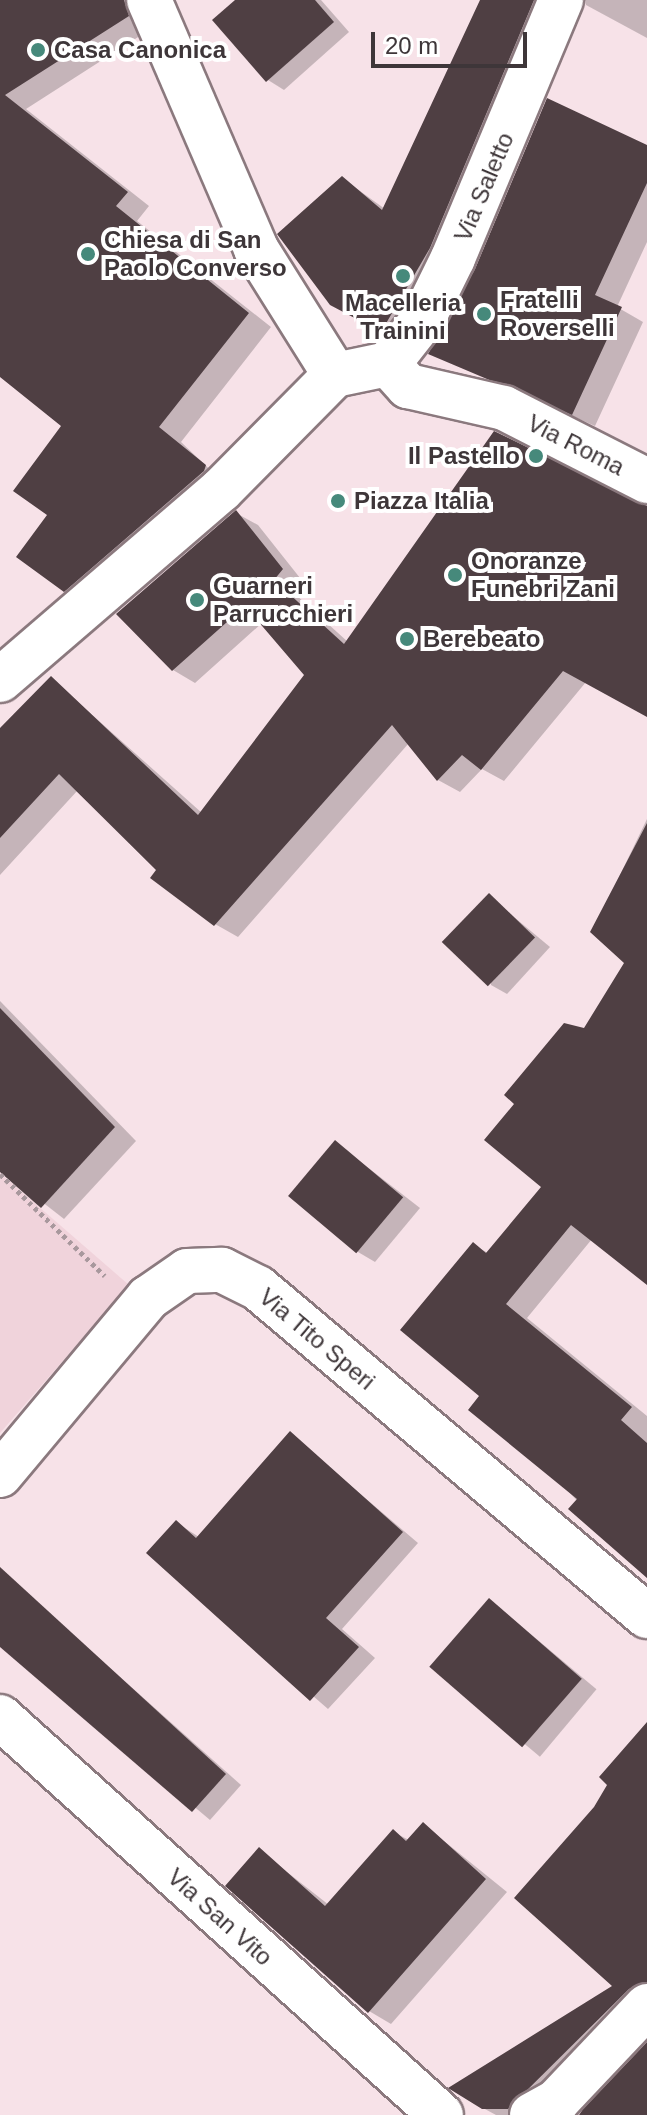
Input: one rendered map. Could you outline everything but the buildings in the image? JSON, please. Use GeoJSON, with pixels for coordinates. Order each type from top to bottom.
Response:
{"type":"FeatureCollection","features":[{"type":"Feature","properties":{"kind":"street"},"geometry":{"type":"LineString","coordinates":[[149,0],[206,122],[256,249],[335,375]]}},
{"type":"Feature","properties":{"kind":"street","name":"Via Saletto"},"geometry":{"type":"LineString","coordinates":[[388,364],[422,321],[453,258],[561,0]]}},
{"type":"Feature","properties":{"kind":"street"},"geometry":{"type":"LineString","coordinates":[[0,680],[221,490],[335,375],[388,364]]}},
{"type":"Feature","properties":{"kind":"street","name":"Via Roma"},"geometry":{"type":"LineString","coordinates":[[388,364],[408,386],[504,408],[647,481]]}},
{"type":"Feature","properties":{"kind":"street","name":"Via Tito Speri"},"geometry":{"type":"LineString","coordinates":[[0,1475],[128,1322],[187,1271],[222,1270],[258,1288],[647,1616]]}},
{"type":"Feature","properties":{"kind":"street","name":"Via San Vito"},"geometry":{"type":"LineString","coordinates":[[0,1717],[441,2115]]}},
{"type":"Feature","properties":{"kind":"street"},"geometry":{"type":"LineString","coordinates":[[532,2115],[557,2101],[647,2006]]}},
{"type":"Feature","properties":{"kind":"path"},"geometry":{"type":"LineString","coordinates":[[0,1174],[128,1322]]}},
{"type":"Feature","properties":{"kind":"shaded area"},"geometry":{"type":"Polygon","coordinates":[[[0,1173],[129,1285],[0,1433],[0,1173]]]}},
{"type":"Feature","properties":{"kind":"place","name":"Casa Canonica"},"geometry":{"type":"Point","coordinates":[38,50]}},
{"type":"Feature","properties":{"kind":"place","name":"Chiesa di San Paolo Converso"},"geometry":{"type":"Point","coordinates":[88,254]}},
{"type":"Feature","properties":{"kind":"place","name":"Macelleria Trainini"},"geometry":{"type":"Point","coordinates":[403,276]}},
{"type":"Feature","properties":{"kind":"place","name":"Fratelli Roverselli"},"geometry":{"type":"Point","coordinates":[484,314]}},
{"type":"Feature","properties":{"kind":"place","name":"Il Pastello"},"geometry":{"type":"Point","coordinates":[536,456]}},
{"type":"Feature","properties":{"kind":"place","name":"Piazza Italia"},"geometry":{"type":"Point","coordinates":[338,501]}},
{"type":"Feature","properties":{"kind":"place","name":"Onoranze Funebri Zani"},"geometry":{"type":"Point","coordinates":[455,575]}},
{"type":"Feature","properties":{"kind":"place","name":"Guarneri Parrucchieri"},"geometry":{"type":"Point","coordinates":[197,600]}},
{"type":"Feature","properties":{"kind":"place","name":"Berebeato"},"geometry":{"type":"Point","coordinates":[407,639]}}]}
